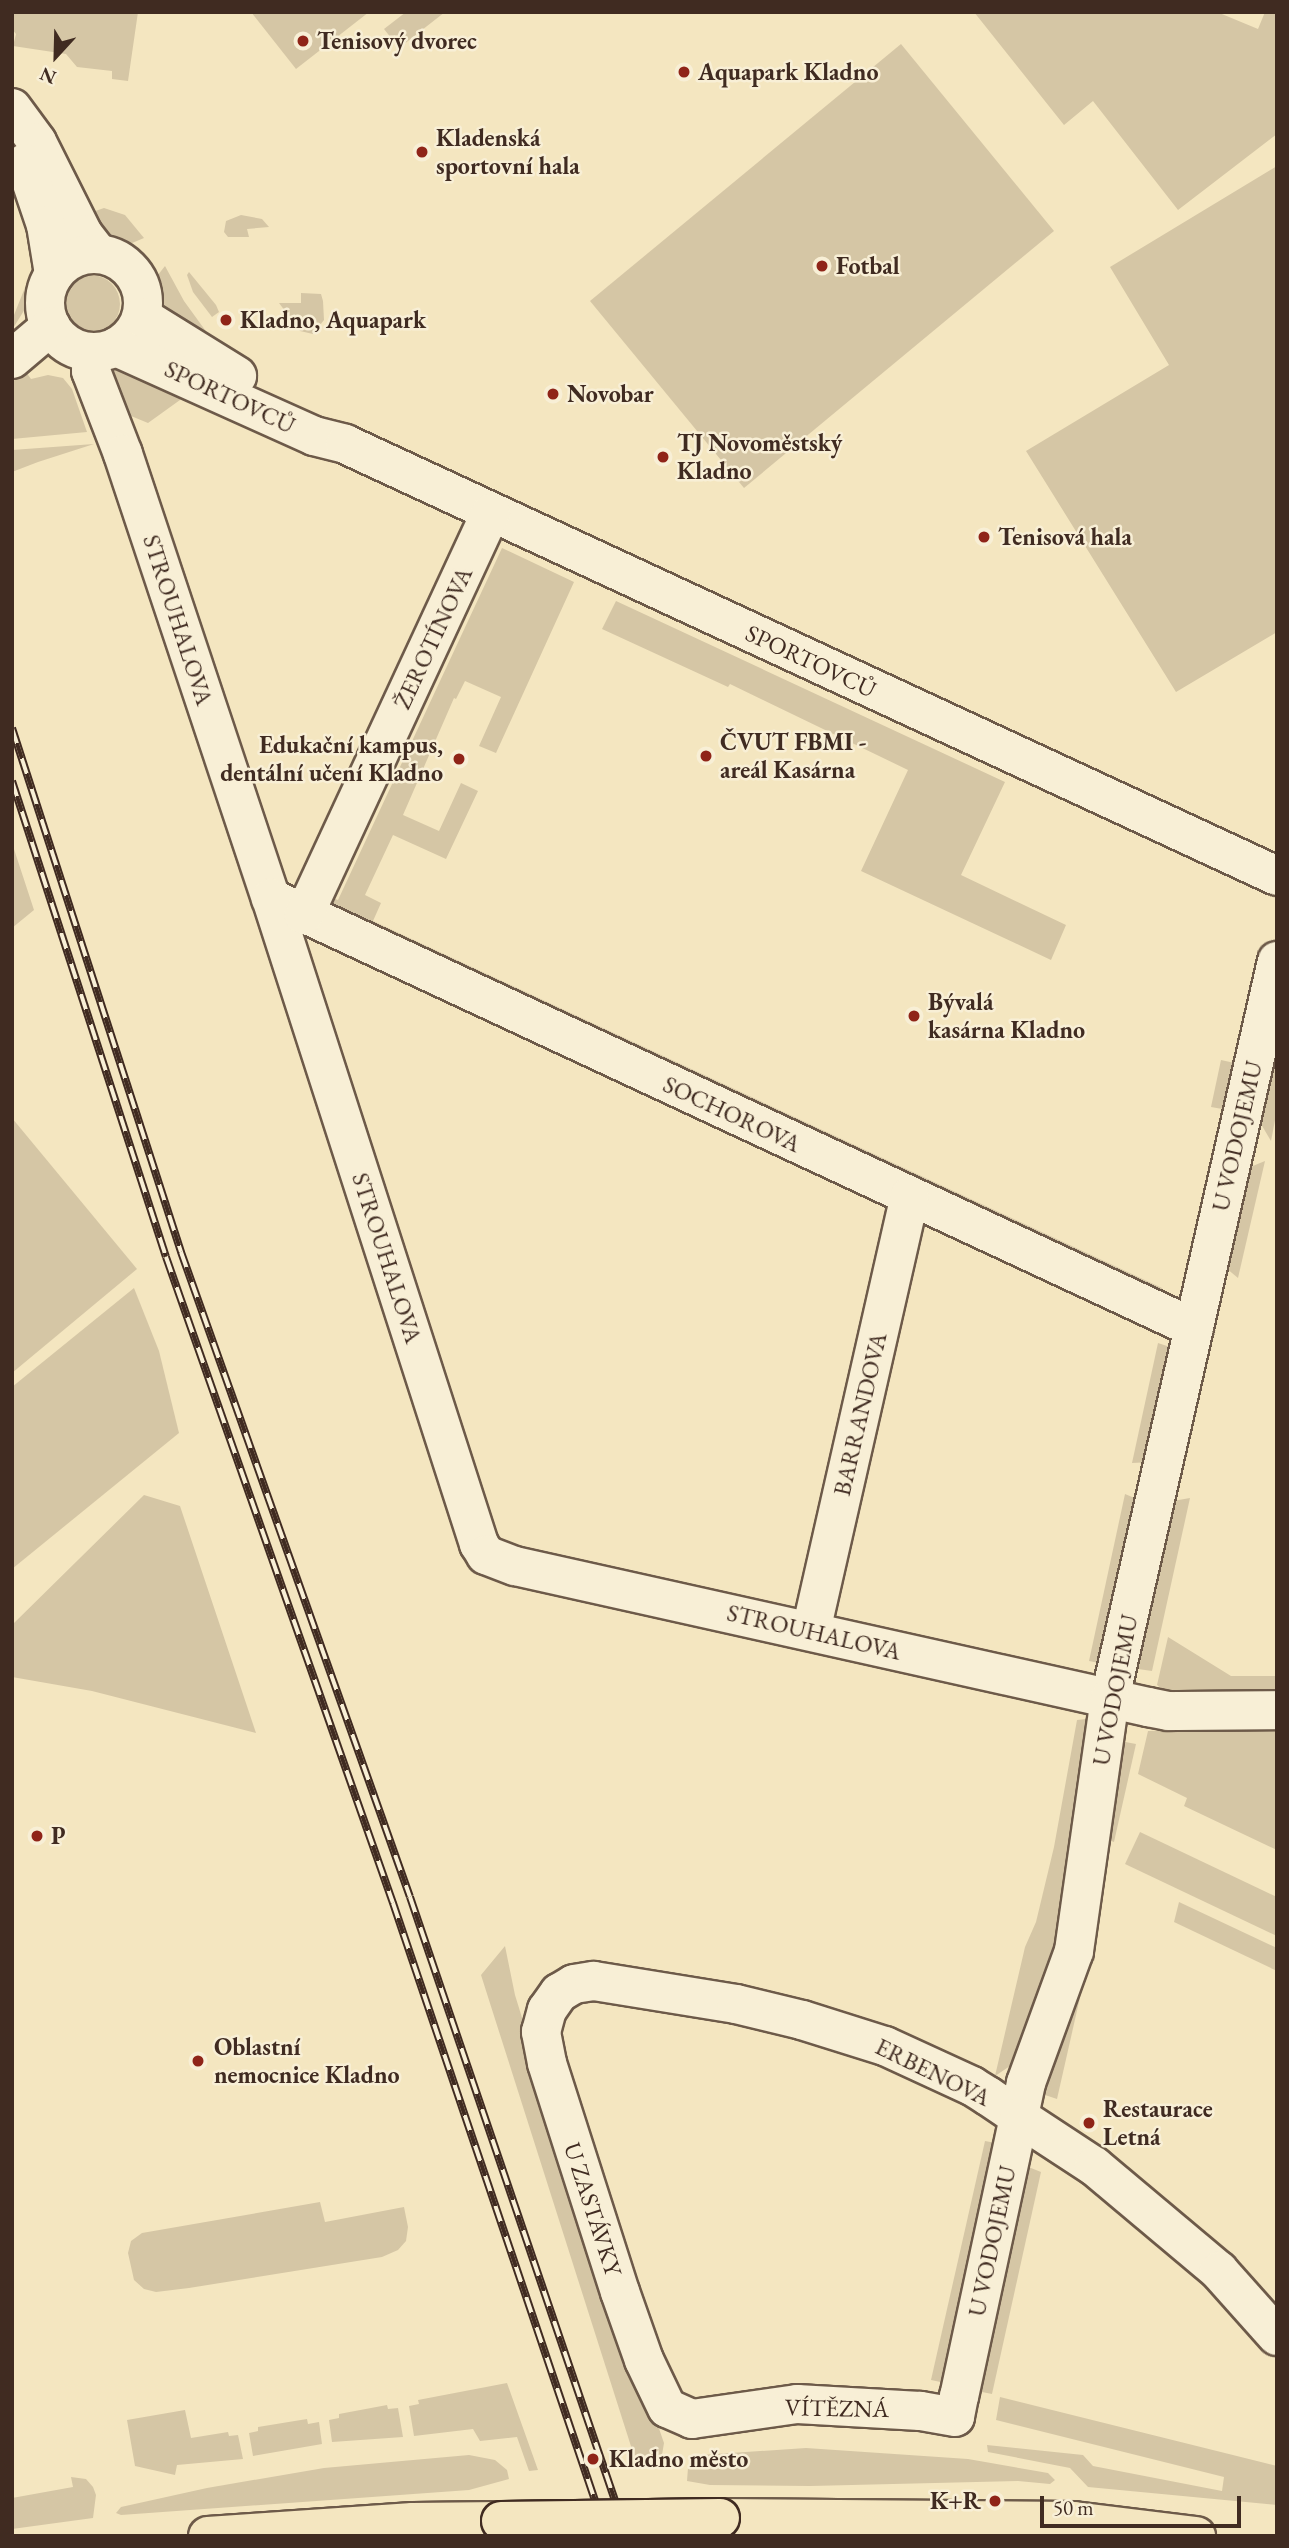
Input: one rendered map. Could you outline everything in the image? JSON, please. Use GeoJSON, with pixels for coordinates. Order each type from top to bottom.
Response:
{"type":"FeatureCollection","features":[{"type":"Feature","properties":{"kind":"main road"},"geometry":{"type":"LineString","coordinates":[[208,2536],[413,2522],[720,2518],[1074,2521],[1196,2536]]}},
{"type":"Feature","properties":{"kind":"street"},"geometry":{"type":"LineString","coordinates":[[12,108],[37,142],[82,234],[97,253]]}},
{"type":"Feature","properties":{"kind":"street"},"geometry":{"type":"LineString","coordinates":[[12,128],[46,225],[54,274],[45,300],[51,326],[12,359]]}},
{"type":"Feature","properties":{"kind":"street"},"geometry":{"type":"LineString","coordinates":[[54,274],[76,257],[97,253],[112,257],[132,271],[142,293],[142,317],[135,331],[104,349]]}},
{"type":"Feature","properties":{"kind":"street","name":"SPORTOVCŮ"},"geometry":{"type":"LineString","coordinates":[[142,317],[212,362],[329,428],[345,444]]}},
{"type":"Feature","properties":{"kind":"street","name":"SPORTOVCŮ"},"geometry":{"type":"LineString","coordinates":[[51,326],[61,340],[75,348],[104,349],[314,436],[345,444],[1277,876]]}},
{"type":"Feature","properties":{"kind":"street","name":"STROUHALOVA"},"geometry":{"type":"LineString","coordinates":[[104,349],[91,372],[122,454],[271,898],[479,1544],[486,1555],[515,1566],[1168,1711],[1277,1710]]}},
{"type":"Feature","properties":{"kind":"street","name":"ŽEROTÍNOVA"},"geometry":{"type":"LineString","coordinates":[[304,915],[491,513]]}},
{"type":"Feature","properties":{"kind":"street","name":"SOCHOROVA"},"geometry":{"type":"LineString","coordinates":[[271,898],[1194,1328]]}},
{"type":"Feature","properties":{"kind":"street","name":"U VODOJEMU"},"geometry":{"type":"LineString","coordinates":[[955,2417],[1030,2067],[1074,1951],[1110,1698],[1277,961]]}},
{"type":"Feature","properties":{"kind":"street","name":"BARRANDOVA"},"geometry":{"type":"LineString","coordinates":[[811,1631],[910,1196]]}},
{"type":"Feature","properties":{"kind":"street","name":"ERBENOVA"},"geometry":{"type":"LineString","coordinates":[[557,1996],[574,1984],[594,1981],[710,1999],[802,2020],[864,2039],[925,2063],[972,2086],[1094,2166],[1180,2235],[1219,2271],[1277,2336]]}},
{"type":"Feature","properties":{"kind":"street","name":"U ZASTÁVKY"},"geometry":{"type":"LineString","coordinates":[[557,1996],[543,2022],[543,2052],[644,2360],[661,2401],[677,2414]]}},
{"type":"Feature","properties":{"kind":"street","name":"VÍTĚZNÁ"},"geometry":{"type":"LineString","coordinates":[[677,2414],[692,2419],[797,2404],[920,2411],[955,2417]]}},
{"type":"Feature","properties":{"kind":"shaded area"},"geometry":{"type":"Polygon","coordinates":[[[12,12],[138,12],[128,81],[112,79],[112,71],[77,67],[66,54],[13,46],[16,34],[12,29],[12,12]]]}},
{"type":"Feature","properties":{"kind":"shaded area","name":"Tenisový dvorec"},"geometry":{"type":"Polygon","coordinates":[[[251,12],[369,12],[296,69],[251,12]]]}},
{"type":"Feature","properties":{"kind":"shaded area"},"geometry":{"type":"Polygon","coordinates":[[[406,12],[445,12],[399,48],[384,29],[406,12]]]}},
{"type":"Feature","properties":{"kind":"shaded area"},"geometry":{"type":"Polygon","coordinates":[[[974,12],[1217,12],[1258,29],[1265,12],[1277,12],[1277,134],[1178,210],[1093,101],[1064,125],[974,12]]]}},
{"type":"Feature","properties":{"kind":"shaded area","name":"Fotbal"},"geometry":{"type":"Polygon","coordinates":[[[901,44],[1054,231],[744,488],[590,301],[901,44]]]}},
{"type":"Feature","properties":{"kind":"shaded area"},"geometry":{"type":"Polygon","coordinates":[[[1277,166],[1277,632],[1176,692],[1026,451],[1169,365],[1110,267],[1277,166]]]}},
{"type":"Feature","properties":{"kind":"shaded area"},"geometry":{"type":"Polygon","coordinates":[[[104,208],[125,215],[144,238],[125,246],[109,243],[84,215],[104,208]]]}},
{"type":"Feature","properties":{"kind":"shaded area"},"geometry":{"type":"Polygon","coordinates":[[[241,215],[262,219],[269,227],[247,229],[249,237],[228,237],[224,232],[226,221],[241,215]]]}},
{"type":"Feature","properties":{"kind":"shaded area"},"geometry":{"type":"Polygon","coordinates":[[[36,260],[41,262],[28,304],[12,330],[12,320],[36,260]]]}},
{"type":"Feature","properties":{"kind":"shaded area"},"geometry":{"type":"Polygon","coordinates":[[[165,266],[184,301],[213,341],[152,305],[154,280],[165,266]]]}},
{"type":"Feature","properties":{"kind":"shaded area"},"geometry":{"type":"Polygon","coordinates":[[[189,272],[216,305],[219,312],[212,317],[193,292],[187,275],[189,272]]]}},
{"type":"Feature","properties":{"kind":"shaded area"},"geometry":{"type":"Polygon","coordinates":[[[91,275],[107,280],[115,288],[120,304],[115,320],[107,328],[91,333],[75,328],[67,320],[62,304],[67,288],[75,280],[91,275]]]}},
{"type":"Feature","properties":{"kind":"shaded area"},"geometry":{"type":"Polygon","coordinates":[[[301,293],[321,294],[324,320],[313,334],[300,331],[279,303],[301,303],[301,293]]]}},
{"type":"Feature","properties":{"kind":"shaded area"},"geometry":{"type":"Polygon","coordinates":[[[108,364],[186,388],[180,400],[148,423],[124,416],[108,364]]]}},
{"type":"Feature","properties":{"kind":"shaded area"},"geometry":{"type":"Polygon","coordinates":[[[26,372],[31,379],[48,375],[63,378],[72,389],[87,432],[12,439],[12,382],[26,372]]]}},
{"type":"Feature","properties":{"kind":"shaded area"},"geometry":{"type":"Polygon","coordinates":[[[94,444],[38,462],[12,472],[12,450],[94,444]]]}},
{"type":"Feature","properties":{"kind":"shaded area"},"geometry":{"type":"Polygon","coordinates":[[[502,548],[574,582],[496,753],[479,746],[501,697],[465,681],[456,699],[454,698],[403,815],[439,831],[461,783],[478,791],[446,859],[393,835],[365,895],[381,903],[373,921],[1162,1288],[1160,1298],[332,916],[324,895],[338,900],[502,548]]]}},
{"type":"Feature","properties":{"kind":"shaded area"},"geometry":{"type":"Polygon","coordinates":[[[616,601],[1005,782],[961,875],[1066,925],[1051,960],[861,871],[908,770],[730,684],[728,687],[602,629],[616,601]]]}},
{"type":"Feature","properties":{"kind":"shaded area"},"geometry":{"type":"Polygon","coordinates":[[[12,843],[34,910],[12,928],[13,870],[12,843]]]}},
{"type":"Feature","properties":{"kind":"shaded area"},"geometry":{"type":"Polygon","coordinates":[[[1277,1047],[1277,1110],[1271,1141],[1258,1119],[1277,1047]]]}},
{"type":"Feature","properties":{"kind":"shaded area"},"geometry":{"type":"Polygon","coordinates":[[[1221,1060],[1239,1064],[1228,1110],[1211,1107],[1221,1060]]]}},
{"type":"Feature","properties":{"kind":"shaded area"},"geometry":{"type":"Polygon","coordinates":[[[12,1118],[137,1269],[12,1373],[12,1118]]]}},
{"type":"Feature","properties":{"kind":"shaded area"},"geometry":{"type":"Polygon","coordinates":[[[1265,1161],[1238,1278],[1226,1268],[1248,1168],[1265,1161]]]}},
{"type":"Feature","properties":{"kind":"shaded area"},"geometry":{"type":"Polygon","coordinates":[[[134,1288],[159,1351],[179,1433],[12,1569],[12,1387],[134,1288]]]}},
{"type":"Feature","properties":{"kind":"shaded area"},"geometry":{"type":"Polygon","coordinates":[[[1158,1343],[1173,1348],[1152,1462],[1132,1463],[1158,1343]]]}},
{"type":"Feature","properties":{"kind":"shaded area"},"geometry":{"type":"Polygon","coordinates":[[[1125,1494],[1144,1502],[1104,1664],[1089,1661],[1125,1494]]]}},
{"type":"Feature","properties":{"kind":"shaded area"},"geometry":{"type":"Polygon","coordinates":[[[144,1495],[180,1506],[256,1733],[92,1691],[12,1677],[12,1625],[144,1495]]]}},
{"type":"Feature","properties":{"kind":"shaded area"},"geometry":{"type":"Polygon","coordinates":[[[1190,1498],[1152,1671],[1131,1668],[1173,1501],[1190,1498]]]}},
{"type":"Feature","properties":{"kind":"shaded area"},"geometry":{"type":"Polygon","coordinates":[[[1168,1637],[1231,1676],[1277,1676],[1277,1700],[1176,1700],[1157,1685],[1168,1637]]]}},
{"type":"Feature","properties":{"kind":"shaded area"},"geometry":{"type":"Polygon","coordinates":[[[1086,1719],[1090,1723],[1066,1925],[1013,2064],[995,2076],[1025,1947],[1036,1922],[1054,1847],[1077,1720],[1086,1719]]]}},
{"type":"Feature","properties":{"kind":"shaded area"},"geometry":{"type":"Polygon","coordinates":[[[1277,1729],[1277,1850],[1184,1806],[1187,1798],[1138,1774],[1148,1731],[1277,1729]]]}},
{"type":"Feature","properties":{"kind":"shaded area"},"geometry":{"type":"Polygon","coordinates":[[[1115,1740],[1136,1744],[1114,1842],[1100,1837],[1115,1740]]]}},
{"type":"Feature","properties":{"kind":"shaded area"},"geometry":{"type":"Polygon","coordinates":[[[1140,1832],[1277,1897],[1277,1936],[1125,1864],[1140,1832]]]}},
{"type":"Feature","properties":{"kind":"shaded area"},"geometry":{"type":"Polygon","coordinates":[[[1179,1902],[1277,1948],[1277,1971],[1174,1922],[1179,1902]]]}},
{"type":"Feature","properties":{"kind":"shaded area"},"geometry":{"type":"Polygon","coordinates":[[[505,1946],[515,1995],[564,2154],[664,2443],[661,2461],[636,2462],[481,1975],[505,1946]]]}},
{"type":"Feature","properties":{"kind":"shaded area"},"geometry":{"type":"Polygon","coordinates":[[[1076,1989],[1081,1993],[1057,2099],[1039,2093],[1076,1989]]]}},
{"type":"Feature","properties":{"kind":"shaded area"},"geometry":{"type":"Polygon","coordinates":[[[985,2141],[1001,2144],[950,2384],[931,2380],[985,2141]]]}},
{"type":"Feature","properties":{"kind":"shaded area"},"geometry":{"type":"Polygon","coordinates":[[[1026,2166],[1041,2172],[992,2394],[972,2390],[1026,2166]]]}},
{"type":"Feature","properties":{"kind":"shaded area"},"geometry":{"type":"Polygon","coordinates":[[[320,2202],[325,2222],[404,2207],[408,2227],[406,2241],[398,2250],[382,2257],[189,2288],[156,2292],[144,2289],[134,2280],[128,2253],[131,2241],[142,2233],[320,2202]]]}},
{"type":"Feature","properties":{"kind":"shaded area"},"geometry":{"type":"Polygon","coordinates":[[[507,2383],[538,2470],[529,2471],[517,2437],[480,2441],[473,2429],[414,2436],[409,2406],[419,2404],[418,2400],[507,2383]]]}},
{"type":"Feature","properties":{"kind":"shaded area"},"geometry":{"type":"Polygon","coordinates":[[[1000,2397],[1277,2466],[1277,2505],[1088,2487],[1070,2468],[988,2452],[987,2445],[1083,2455],[1093,2466],[1222,2491],[1224,2477],[996,2420],[1000,2397]]]}},
{"type":"Feature","properties":{"kind":"shaded area"},"geometry":{"type":"Polygon","coordinates":[[[387,2405],[388,2409],[398,2408],[403,2437],[332,2442],[329,2420],[339,2418],[339,2414],[387,2405]]]}},
{"type":"Feature","properties":{"kind":"shaded area"},"geometry":{"type":"Polygon","coordinates":[[[185,2410],[191,2438],[228,2432],[229,2436],[238,2435],[243,2459],[177,2465],[175,2475],[135,2466],[127,2420],[185,2410]]]}},
{"type":"Feature","properties":{"kind":"shaded area"},"geometry":{"type":"Polygon","coordinates":[[[307,2419],[308,2424],[319,2422],[322,2444],[253,2456],[249,2433],[258,2431],[258,2427],[307,2419]]]}},
{"type":"Feature","properties":{"kind":"shaded area"},"geometry":{"type":"Polygon","coordinates":[[[806,2448],[968,2459],[1048,2473],[1055,2480],[1050,2484],[1018,2481],[810,2486],[710,2485],[687,2481],[688,2468],[701,2455],[806,2448]]]}},
{"type":"Feature","properties":{"kind":"shaded area"},"geometry":{"type":"Polygon","coordinates":[[[469,2455],[495,2460],[507,2470],[509,2479],[469,2490],[121,2515],[116,2513],[121,2507],[207,2488],[324,2468],[469,2455]]]}},
{"type":"Feature","properties":{"kind":"shaded area"},"geometry":{"type":"Polygon","coordinates":[[[71,2477],[86,2479],[93,2487],[96,2495],[93,2518],[12,2529],[12,2498],[73,2487],[71,2477]]]}},
{"type":"Feature","properties":{"kind":"railway"},"geometry":{"type":"LineString","coordinates":[[12,728],[181,1252],[410,1897],[627,2536]]}},
{"type":"Feature","properties":{"kind":"railway"},"geometry":{"type":"LineString","coordinates":[[12,781],[166,1257],[393,1903],[607,2536]]}},
{"type":"Feature","properties":{"kind":"place","name":"Tenisový dvorec"},"geometry":{"type":"Point","coordinates":[303,41]}},
{"type":"Feature","properties":{"kind":"place","name":"Aquapark Kladno"},"geometry":{"type":"Point","coordinates":[684,72]}},
{"type":"Feature","properties":{"kind":"place","name":"Kladenská sportovní hala"},"geometry":{"type":"Point","coordinates":[422,152]}},
{"type":"Feature","properties":{"kind":"place","name":"Fotbal"},"geometry":{"type":"Point","coordinates":[822,266]}},
{"type":"Feature","properties":{"kind":"place","name":"Kladno, Aquapark"},"geometry":{"type":"Point","coordinates":[226,320]}},
{"type":"Feature","properties":{"kind":"place","name":"Novobar"},"geometry":{"type":"Point","coordinates":[553,394]}},
{"type":"Feature","properties":{"kind":"place","name":"TJ Novoměstský Kladno"},"geometry":{"type":"Point","coordinates":[663,457]}},
{"type":"Feature","properties":{"kind":"place","name":"Tenisová hala"},"geometry":{"type":"Point","coordinates":[984,537]}},
{"type":"Feature","properties":{"kind":"place","name":"ČVUT FBMI - areál Kasárna"},"geometry":{"type":"Point","coordinates":[706,756]}},
{"type":"Feature","properties":{"kind":"place","name":"Edukační kampus, dentální učení Kladno"},"geometry":{"type":"Point","coordinates":[459,759]}},
{"type":"Feature","properties":{"kind":"place","name":"Bývalá kasárna Kladno"},"geometry":{"type":"Point","coordinates":[914,1016]}},
{"type":"Feature","properties":{"kind":"place","name":"P"},"geometry":{"type":"Point","coordinates":[37,1836]}},
{"type":"Feature","properties":{"kind":"place","name":"Oblastní nemocnice Kladno"},"geometry":{"type":"Point","coordinates":[198,2061]}},
{"type":"Feature","properties":{"kind":"place","name":"Restaurace Letná"},"geometry":{"type":"Point","coordinates":[1089,2123]}},
{"type":"Feature","properties":{"kind":"place","name":"Kladno město"},"geometry":{"type":"Point","coordinates":[593,2459]}},
{"type":"Feature","properties":{"kind":"place","name":"K+R"},"geometry":{"type":"Point","coordinates":[995,2501]}}]}
